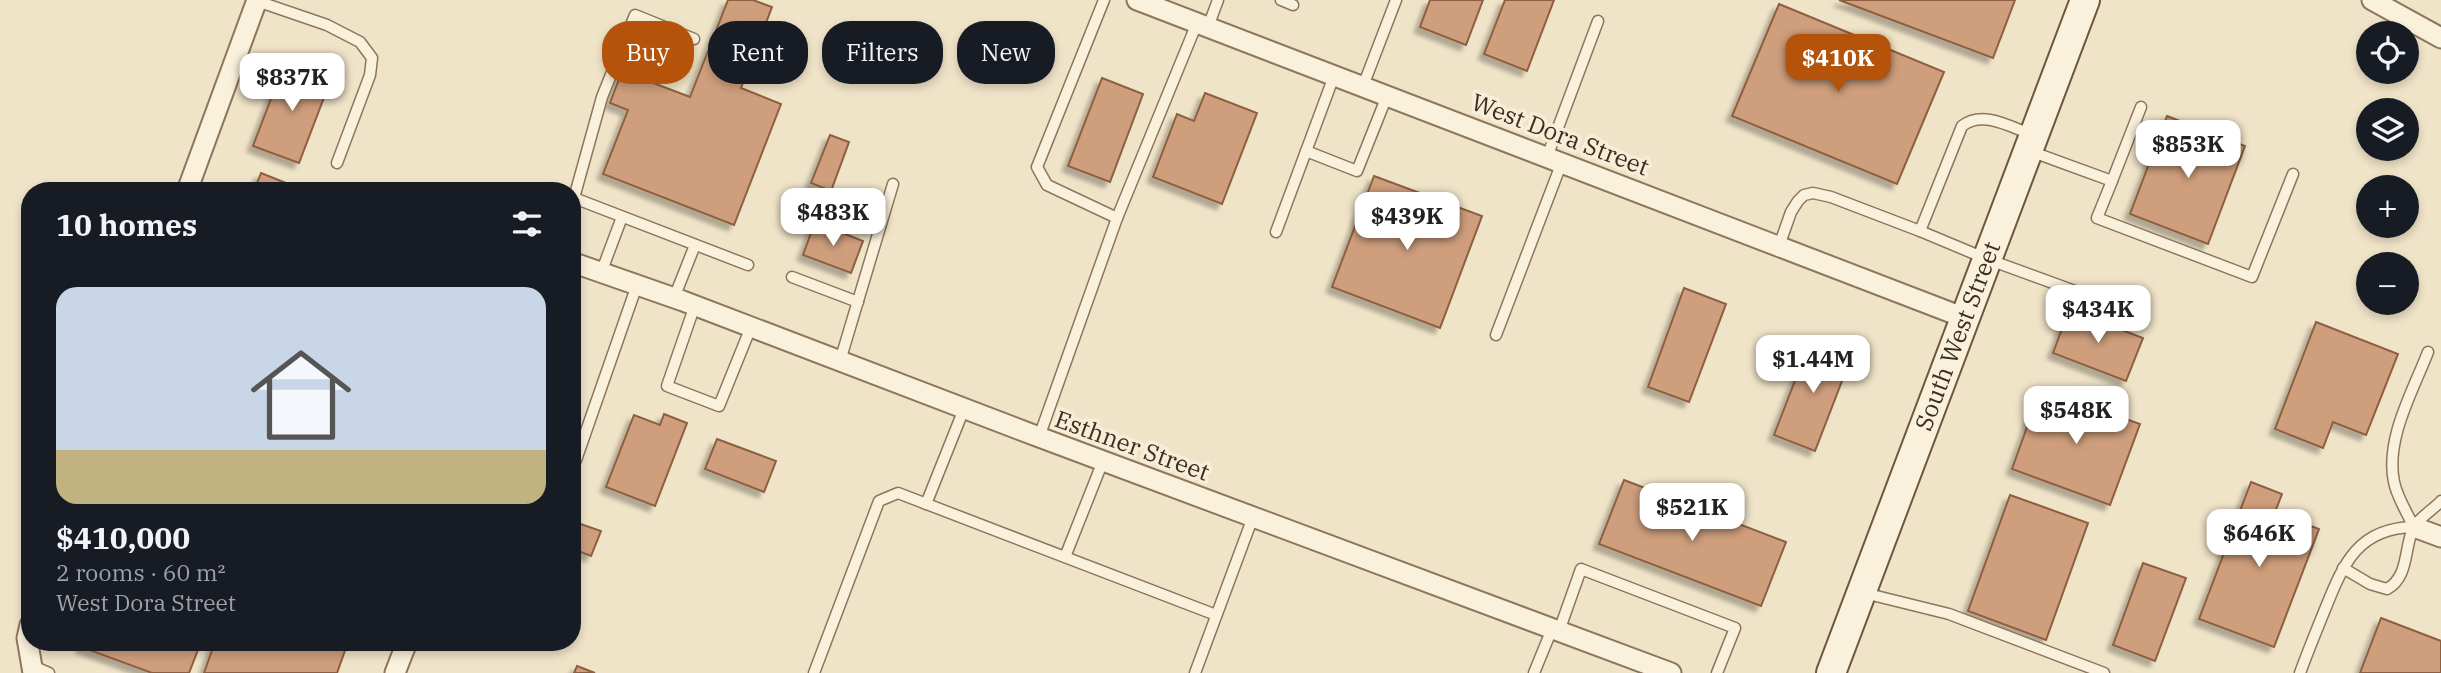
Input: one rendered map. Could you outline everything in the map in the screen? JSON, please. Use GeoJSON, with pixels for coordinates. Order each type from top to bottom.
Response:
{"type":"FeatureCollection","features":[{"type":"Feature","properties":{"kind":"main road","name":"South West Street"},"geometry":{"type":"LineString","coordinates":[[1831,673],[2085,0]]}},
{"type":"Feature","properties":{"kind":"street","name":"West Dora Street"},"geometry":{"type":"LineString","coordinates":[[1137,0],[1965,318]]}},
{"type":"Feature","properties":{"kind":"street"},"geometry":{"type":"LineString","coordinates":[[2372,0],[2441,38]]}},
{"type":"Feature","properties":{"kind":"street"},"geometry":{"type":"LineString","coordinates":[[190,182],[257,1]]}},
{"type":"Feature","properties":{"kind":"street","name":"Esthner Street"},"geometry":{"type":"LineString","coordinates":[[581,267],[695,305],[1038,437],[1671,673]]}},
{"type":"Feature","properties":{"kind":"street"},"geometry":{"type":"LineString","coordinates":[[2414,527],[2441,537]]}},
{"type":"Feature","properties":{"kind":"street"},"geometry":{"type":"LineString","coordinates":[[31,651],[38,671]]}},
{"type":"Feature","properties":{"kind":"street"},"geometry":{"type":"LineString","coordinates":[[395,673],[404,651]]}},
{"type":"Feature","properties":{"kind":"lane"},"geometry":{"type":"LineString","coordinates":[[1104,0],[1037,167],[1047,185],[1117,218]]}},
{"type":"Feature","properties":{"kind":"lane"},"geometry":{"type":"LineString","coordinates":[[1038,437],[1117,218],[1202,25],[1218,0]]}},
{"type":"Feature","properties":{"kind":"lane"},"geometry":{"type":"LineString","coordinates":[[1280,0],[1293,5]]}},
{"type":"Feature","properties":{"kind":"lane"},"geometry":{"type":"LineString","coordinates":[[1363,86],[1396,0]]}},
{"type":"Feature","properties":{"kind":"lane"},"geometry":{"type":"LineString","coordinates":[[257,1],[327,25],[359,42],[372,58],[370,75],[337,163]]}},
{"type":"Feature","properties":{"kind":"lane"},"geometry":{"type":"LineString","coordinates":[[633,21],[635,15],[650,21]]}},
{"type":"Feature","properties":{"kind":"lane"},"geometry":{"type":"LineString","coordinates":[[1496,335],[1598,21]]}},
{"type":"Feature","properties":{"kind":"lane"},"geometry":{"type":"LineString","coordinates":[[1276,232],[1334,76]]}},
{"type":"Feature","properties":{"kind":"lane"},"geometry":{"type":"LineString","coordinates":[[578,182],[607,84]]}},
{"type":"Feature","properties":{"kind":"lane"},"geometry":{"type":"LineString","coordinates":[[1307,151],[1357,171],[1387,96]]}},
{"type":"Feature","properties":{"kind":"lane"},"geometry":{"type":"LineString","coordinates":[[2141,107],[2097,218],[2252,277],[2293,174]]}},
{"type":"Feature","properties":{"kind":"lane"},"geometry":{"type":"LineString","coordinates":[[1920,231],[1962,126],[1976,118],[1991,120],[2031,143],[2112,181]]}},
{"type":"Feature","properties":{"kind":"lane"},"geometry":{"type":"LineString","coordinates":[[840,361],[893,184]]}},
{"type":"Feature","properties":{"kind":"lane"},"geometry":{"type":"LineString","coordinates":[[1779,246],[1791,212],[1798,201],[1804,195],[1813,193],[1831,197],[1987,259],[2124,309]]}},
{"type":"Feature","properties":{"kind":"lane"},"geometry":{"type":"LineString","coordinates":[[581,202],[748,265]]}},
{"type":"Feature","properties":{"kind":"lane"},"geometry":{"type":"LineString","coordinates":[[601,273],[622,217]]}},
{"type":"Feature","properties":{"kind":"lane"},"geometry":{"type":"LineString","coordinates":[[674,298],[695,245]]}},
{"type":"Feature","properties":{"kind":"lane"},"geometry":{"type":"LineString","coordinates":[[792,277],[858,302]]}},
{"type":"Feature","properties":{"kind":"lane"},"geometry":{"type":"LineString","coordinates":[[581,446],[637,285]]}},
{"type":"Feature","properties":{"kind":"lane"},"geometry":{"type":"LineString","coordinates":[[695,305],[667,386],[719,406],[751,327]]}},
{"type":"Feature","properties":{"kind":"lane"},"geometry":{"type":"LineString","coordinates":[[2414,527],[2394,483],[2392,458],[2398,429],[2428,352]]}},
{"type":"Feature","properties":{"kind":"lane"},"geometry":{"type":"LineString","coordinates":[[926,504],[964,409]]}},
{"type":"Feature","properties":{"kind":"lane"},"geometry":{"type":"LineString","coordinates":[[1065,557],[1103,461]]}},
{"type":"Feature","properties":{"kind":"lane"},"geometry":{"type":"LineString","coordinates":[[814,673],[880,501],[898,493],[1216,615]]}},
{"type":"Feature","properties":{"kind":"lane"},"geometry":{"type":"LineString","coordinates":[[2343,568],[2370,584],[2387,589],[2393,586],[2406,560],[2414,527],[2441,501]]}},
{"type":"Feature","properties":{"kind":"lane"},"geometry":{"type":"LineString","coordinates":[[1195,673],[1253,517]]}},
{"type":"Feature","properties":{"kind":"lane"},"geometry":{"type":"LineString","coordinates":[[2300,673],[2348,557],[2361,544],[2379,533],[2397,527],[2414,527]]}},
{"type":"Feature","properties":{"kind":"lane"},"geometry":{"type":"LineString","coordinates":[[1534,673],[1581,569],[1735,628],[1717,673]]}},
{"type":"Feature","properties":{"kind":"lane"},"geometry":{"type":"LineString","coordinates":[[1861,592],[1949,614],[2104,673]]}},
{"type":"Feature","properties":{"kind":"building"},"geometry":{"type":"Polygon","coordinates":[[[728,0],[753,0],[772,7],[767,21],[720,21],[728,0]]]}},
{"type":"Feature","properties":{"kind":"building"},"geometry":{"type":"Polygon","coordinates":[[[1430,0],[1483,0],[1466,45],[1420,27],[1430,0]]]}},
{"type":"Feature","properties":{"kind":"building"},"geometry":{"type":"Polygon","coordinates":[[[1505,0],[1554,0],[1527,71],[1484,54],[1505,0]]]}},
{"type":"Feature","properties":{"kind":"building"},"geometry":{"type":"Polygon","coordinates":[[[1839,0],[2015,0],[1993,58],[1839,0]]]}},
{"type":"Feature","properties":{"kind":"building"},"geometry":{"type":"Polygon","coordinates":[[[1779,4],[1944,72],[1897,184],[1732,116],[1779,4]]]}},
{"type":"Feature","properties":{"kind":"building"},"geometry":{"type":"Polygon","coordinates":[[[708,51],[708,84],[743,84],[741,88],[781,104],[734,225],[603,174],[628,110],[610,103],[617,84],[656,84],[690,97],[708,51]]]}},
{"type":"Feature","properties":{"kind":"building"},"geometry":{"type":"Polygon","coordinates":[[[285,62],[331,79],[299,163],[253,146],[285,62]]]}},
{"type":"Feature","properties":{"kind":"building"},"geometry":{"type":"Polygon","coordinates":[[[1102,78],[1143,94],[1110,182],[1068,166],[1102,78]]]}},
{"type":"Feature","properties":{"kind":"building"},"geometry":{"type":"Polygon","coordinates":[[[1205,93],[1257,113],[1222,204],[1153,177],[1177,114],[1194,121],[1205,93]]]}},
{"type":"Feature","properties":{"kind":"building"},"geometry":{"type":"Polygon","coordinates":[[[2167,116],[2245,146],[2208,244],[2130,214],[2167,116]]]}},
{"type":"Feature","properties":{"kind":"building"},"geometry":{"type":"Polygon","coordinates":[[[830,135],[849,142],[831,191],[811,183],[830,135]]]}},
{"type":"Feature","properties":{"kind":"building"},"geometry":{"type":"Polygon","coordinates":[[[261,173],[284,182],[258,182],[261,173]]]}},
{"type":"Feature","properties":{"kind":"building"},"geometry":{"type":"Polygon","coordinates":[[[1374,176],[1482,216],[1440,328],[1332,287],[1374,176]]]}},
{"type":"Feature","properties":{"kind":"building"},"geometry":{"type":"Polygon","coordinates":[[[815,222],[863,241],[851,273],[803,255],[815,222]]]}},
{"type":"Feature","properties":{"kind":"building"},"geometry":{"type":"Polygon","coordinates":[[[1684,288],[1726,304],[1689,402],[1648,387],[1684,288]]]}},
{"type":"Feature","properties":{"kind":"building"},"geometry":{"type":"Polygon","coordinates":[[[2069,310],[2143,338],[2126,381],[2053,353],[2069,310]]]}},
{"type":"Feature","properties":{"kind":"building"},"geometry":{"type":"Polygon","coordinates":[[[2316,322],[2398,354],[2366,435],[2333,422],[2323,448],[2275,429],[2316,322]]]}},
{"type":"Feature","properties":{"kind":"building"},"geometry":{"type":"Polygon","coordinates":[[[1811,339],[1852,355],[1815,451],[1774,435],[1811,339]]]}},
{"type":"Feature","properties":{"kind":"building"},"geometry":{"type":"Polygon","coordinates":[[[2041,388],[2140,424],[2110,505],[2012,469],[2041,388]]]}},
{"type":"Feature","properties":{"kind":"building"},"geometry":{"type":"Polygon","coordinates":[[[664,414],[687,423],[655,506],[606,487],[634,415],[660,425],[664,414]]]}},
{"type":"Feature","properties":{"kind":"building"},"geometry":{"type":"Polygon","coordinates":[[[717,439],[776,461],[764,492],[705,469],[717,439]]]}},
{"type":"Feature","properties":{"kind":"building"},"geometry":{"type":"Polygon","coordinates":[[[1624,480],[1786,542],[1761,606],[1599,544],[1624,480]]]}},
{"type":"Feature","properties":{"kind":"building"},"geometry":{"type":"Polygon","coordinates":[[[2251,482],[2282,494],[2275,512],[2319,529],[2274,647],[2199,619],[2251,482]]]}},
{"type":"Feature","properties":{"kind":"building"},"geometry":{"type":"Polygon","coordinates":[[[2010,495],[2088,523],[2046,640],[1968,611],[2010,495]]]}},
{"type":"Feature","properties":{"kind":"building"},"geometry":{"type":"Polygon","coordinates":[[[581,524],[601,531],[591,556],[581,552],[581,524]]]}},
{"type":"Feature","properties":{"kind":"building"},"geometry":{"type":"Polygon","coordinates":[[[2143,563],[2186,578],[2155,661],[2113,645],[2143,563]]]}},
{"type":"Feature","properties":{"kind":"building"},"geometry":{"type":"Polygon","coordinates":[[[2381,618],[2441,641],[2441,673],[2360,673],[2381,618]]]}},
{"type":"Feature","properties":{"kind":"building"},"geometry":{"type":"Polygon","coordinates":[[[92,651],[198,651],[189,673],[152,673],[92,651]]]}},
{"type":"Feature","properties":{"kind":"building"},"geometry":{"type":"Polygon","coordinates":[[[212,651],[345,651],[337,673],[204,673],[212,651]]]}},
{"type":"Feature","properties":{"kind":"building"},"geometry":{"type":"Polygon","coordinates":[[[577,666],[595,673],[574,673],[577,666]]]}}]}
